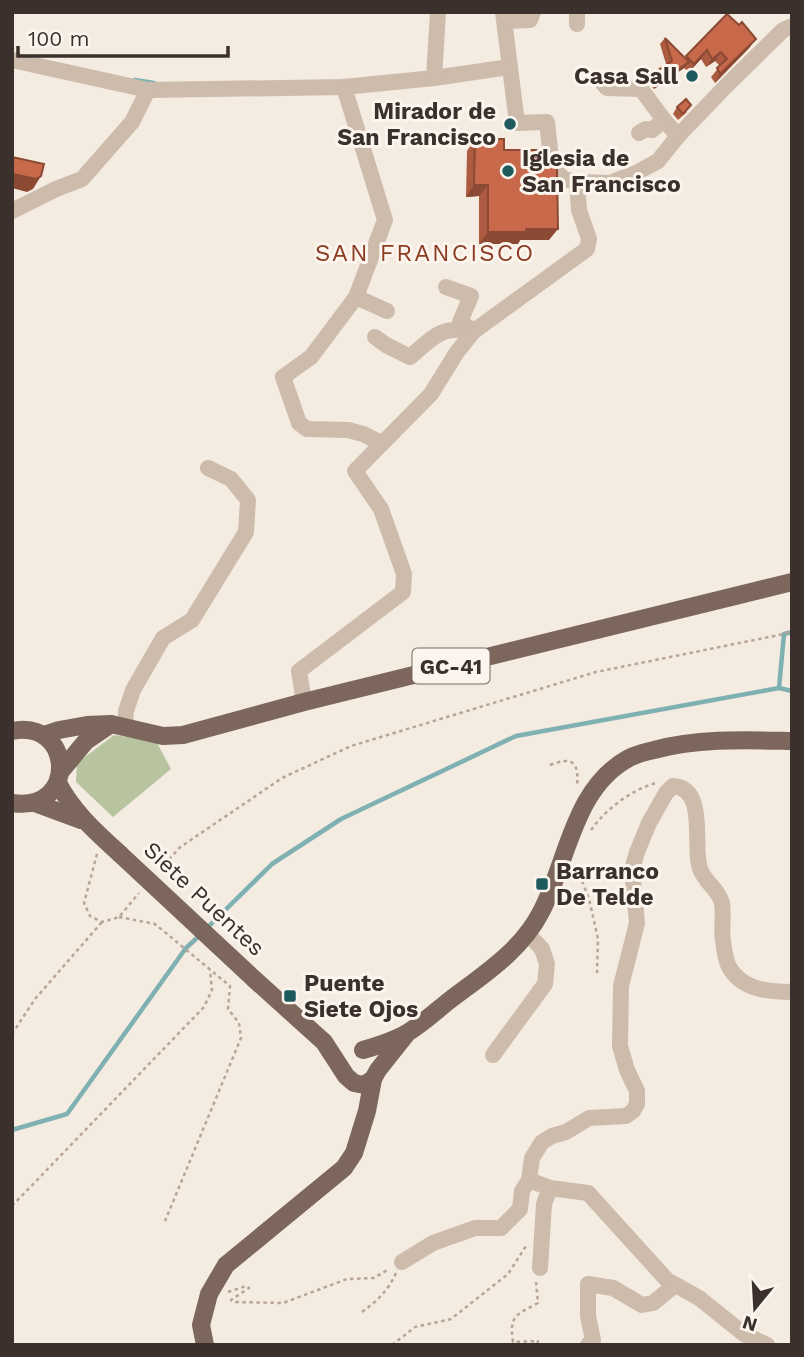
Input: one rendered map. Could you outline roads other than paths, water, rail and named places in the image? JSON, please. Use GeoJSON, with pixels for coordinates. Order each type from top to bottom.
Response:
{"type":"FeatureCollection","features":[{"type":"Feature","properties":{"kind":"main road","name":"GC-41"},"geometry":{"type":"LineString","coordinates":[[44,735],[87,725],[118,726],[163,736],[183,735],[304,702],[792,582]]}},
{"type":"Feature","properties":{"kind":"main road"},"geometry":{"type":"LineString","coordinates":[[12,803],[24,805],[45,798],[86,741],[118,726]]}},
{"type":"Feature","properties":{"kind":"main road"},"geometry":{"type":"LineString","coordinates":[[15,729],[36,732],[52,742],[61,760],[60,777],[73,807],[86,822]]}},
{"type":"Feature","properties":{"kind":"main road"},"geometry":{"type":"LineString","coordinates":[[407,1033],[369,1083],[359,1085],[346,1076],[344,1061],[347,1056],[407,1033],[495,966],[528,934],[541,912],[584,804],[602,779],[627,759],[670,746],[703,742],[792,741]]}},
{"type":"Feature","properties":{"kind":"main road"},"geometry":{"type":"LineString","coordinates":[[36,803],[86,822]]}},
{"type":"Feature","properties":{"kind":"main road","name":"Siete Puentes"},"geometry":{"type":"LineString","coordinates":[[86,822],[324,1042]]}},
{"type":"Feature","properties":{"kind":"main road"},"geometry":{"type":"LineString","coordinates":[[205,1345],[201,1325],[209,1294],[226,1265],[344,1168],[354,1153],[378,1065],[373,1055],[360,1050],[341,1049],[324,1042]]}},
{"type":"Feature","properties":{"kind":"main road"},"geometry":{"type":"LineString","coordinates":[[324,1042],[346,1076],[356,1103],[359,1132]]}},
{"type":"Feature","properties":{"kind":"street"},"geometry":{"type":"LineString","coordinates":[[434,78],[438,12]]}},
{"type":"Feature","properties":{"kind":"street"},"geometry":{"type":"LineString","coordinates":[[533,12],[530,20],[504,17],[517,123],[547,122],[552,168],[564,179],[578,182],[610,183],[658,161],[726,86],[783,30],[792,26]]}},
{"type":"Feature","properties":{"kind":"street"},"geometry":{"type":"LineString","coordinates":[[12,60],[148,90],[344,88],[510,67]]}},
{"type":"Feature","properties":{"kind":"street"},"geometry":{"type":"LineString","coordinates":[[601,81],[607,88],[641,89],[678,136]]}},
{"type":"Feature","properties":{"kind":"street"},"geometry":{"type":"LineString","coordinates":[[344,88],[385,220],[356,297],[311,357],[284,377],[299,423],[307,429],[348,430],[381,443]]}},
{"type":"Feature","properties":{"kind":"street"},"geometry":{"type":"LineString","coordinates":[[12,211],[82,179],[132,122],[148,90]]}},
{"type":"Feature","properties":{"kind":"street"},"geometry":{"type":"LineString","coordinates":[[639,133],[646,129],[652,130],[664,120]]}},
{"type":"Feature","properties":{"kind":"street"},"geometry":{"type":"LineString","coordinates":[[304,702],[299,671],[403,592],[404,574],[381,509],[355,471],[431,394],[457,352],[474,331],[587,249],[589,239],[579,210],[578,182]]}},
{"type":"Feature","properties":{"kind":"street"},"geometry":{"type":"LineString","coordinates":[[446,287],[471,296],[460,322],[474,331]]}},
{"type":"Feature","properties":{"kind":"street"},"geometry":{"type":"LineString","coordinates":[[356,297],[387,311]]}},
{"type":"Feature","properties":{"kind":"street"},"geometry":{"type":"LineString","coordinates":[[375,337],[410,357],[441,331],[457,328],[474,331]]}},
{"type":"Feature","properties":{"kind":"street"},"geometry":{"type":"LineString","coordinates":[[118,726],[133,690],[163,638],[192,620],[246,532],[248,500],[231,479],[208,468]]}},
{"type":"Feature","properties":{"kind":"street"},"geometry":{"type":"LineString","coordinates":[[402,1262],[433,1243],[475,1228],[501,1228],[520,1209],[522,1191],[529,1180],[532,1158],[542,1142],[589,1118],[626,1116],[637,1104],[637,1091],[620,1046],[621,986],[637,923],[632,870],[649,823],[673,786],[683,788],[689,793],[694,804],[701,871],[722,902],[723,940],[729,967],[742,982],[768,992],[792,992]]}},
{"type":"Feature","properties":{"kind":"street"},"geometry":{"type":"LineString","coordinates":[[493,1055],[545,984],[547,964],[542,949],[528,934]]}},
{"type":"Feature","properties":{"kind":"street"},"geometry":{"type":"LineString","coordinates":[[529,1180],[550,1188],[588,1193],[667,1280],[699,1298],[744,1334],[767,1345]]}},
{"type":"Feature","properties":{"kind":"street"},"geometry":{"type":"LineString","coordinates":[[540,1268],[544,1203],[550,1188]]}},
{"type":"Feature","properties":{"kind":"street"},"geometry":{"type":"LineString","coordinates":[[588,1345],[593,1340],[589,1316],[589,1284],[613,1288],[642,1305],[653,1303],[675,1285]]}},
{"type":"Feature","properties":{"kind":"waterway"},"geometry":{"type":"LineString","coordinates":[[135,80],[154,83]]}},
{"type":"Feature","properties":{"kind":"waterway"},"geometry":{"type":"LineString","coordinates":[[779,688],[784,634],[792,632]]}},
{"type":"Feature","properties":{"kind":"waterway"},"geometry":{"type":"LineString","coordinates":[[205,930],[272,864],[341,819],[516,736],[779,688],[792,691]]}},
{"type":"Feature","properties":{"kind":"waterway"},"geometry":{"type":"LineString","coordinates":[[12,1130],[67,1114],[186,948],[199,936]]}},
{"type":"Feature","properties":{"kind":"place","name":"Casa Sall"},"geometry":{"type":"Point","coordinates":[692,76]}},
{"type":"Feature","properties":{"kind":"place","name":"Mirador de San Francisco"},"geometry":{"type":"Point","coordinates":[510,124]}},
{"type":"Feature","properties":{"kind":"place","name":"Iglesia de San Francisco"},"geometry":{"type":"Point","coordinates":[508,171]}},
{"type":"Feature","properties":{"kind":"place","name":"Barranco De Telde"},"geometry":{"type":"Point","coordinates":[542,884]}},
{"type":"Feature","properties":{"kind":"place","name":"Puente Siete Ojos"},"geometry":{"type":"Point","coordinates":[290,996]}},
{"type":"Feature","properties":{"kind":"district","name":"SAN FRANCISCO"},"geometry":{"type":"Point","coordinates":[425,253]}}]}
